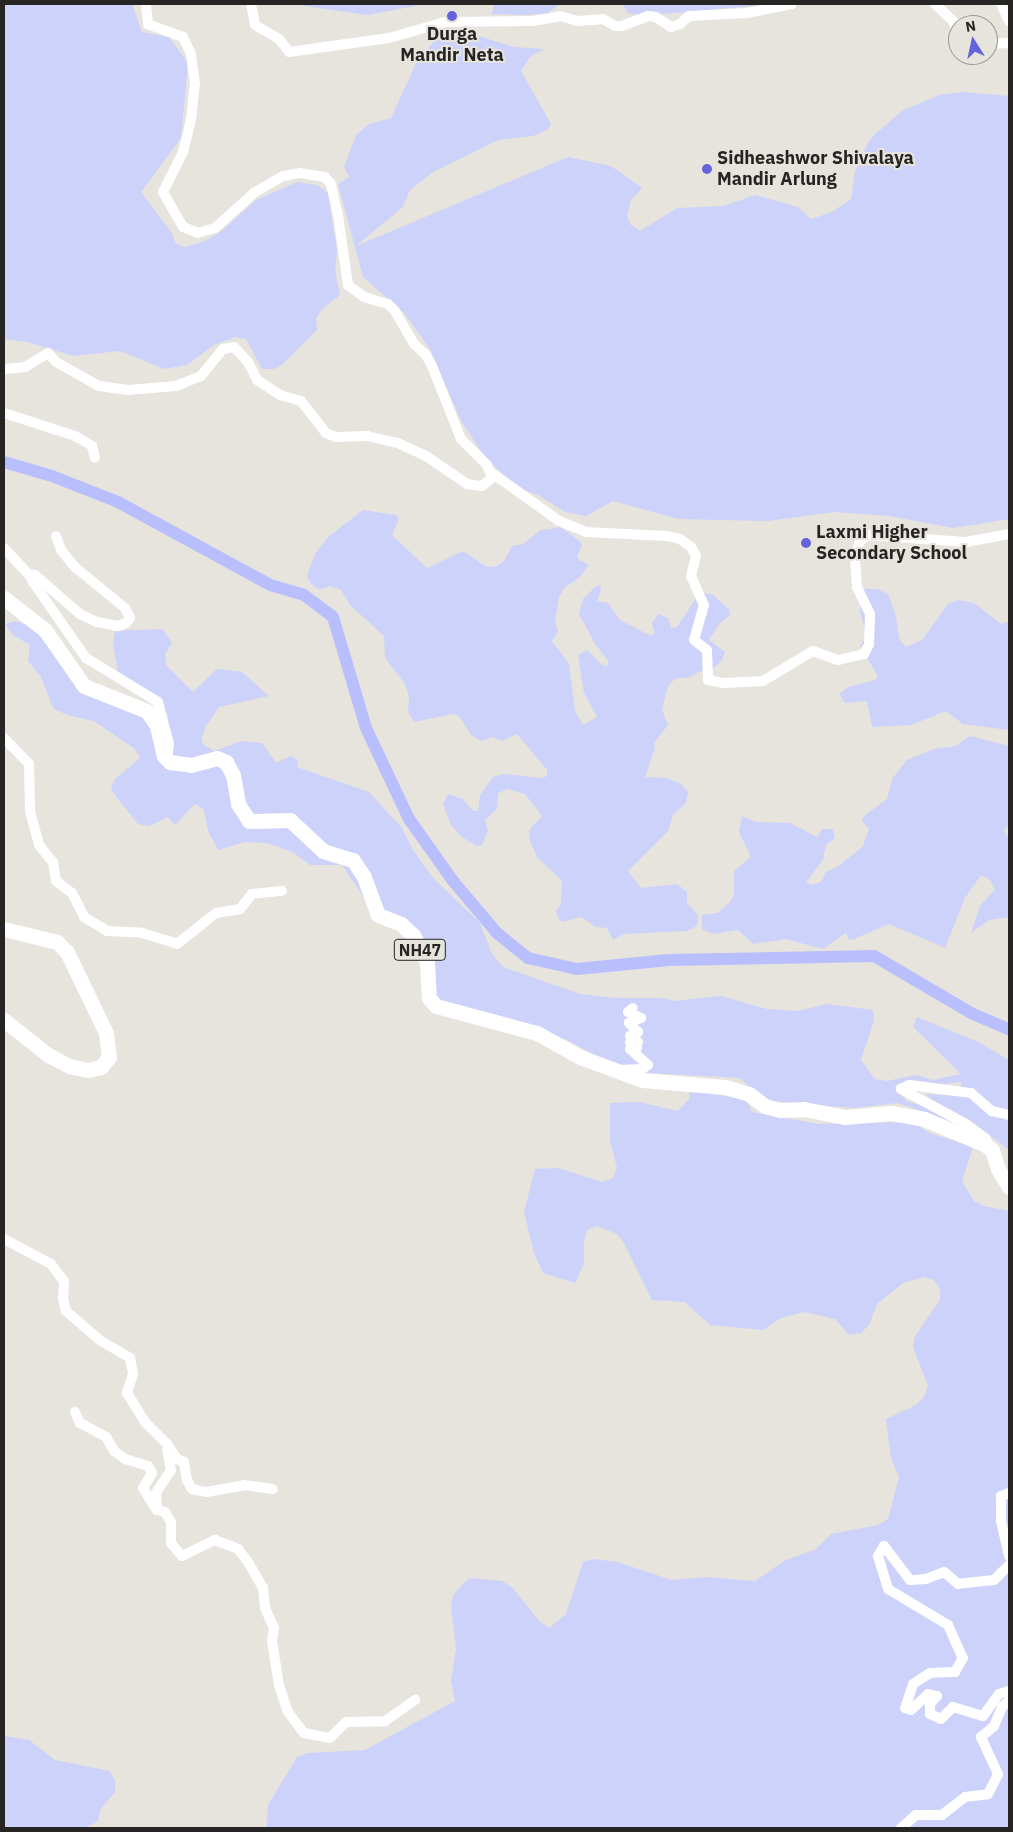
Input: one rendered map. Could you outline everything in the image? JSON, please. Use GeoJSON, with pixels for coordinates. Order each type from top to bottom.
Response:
{"type":"FeatureCollection","features":[{"type":"Feature","properties":{"kind":"highway"},"geometry":{"type":"LineString","coordinates":[[5,602],[46,630],[84,686],[147,711],[157,726],[167,758]]}},
{"type":"Feature","properties":{"kind":"highway","name":"NH47"},"geometry":{"type":"LineString","coordinates":[[167,758],[170,762],[191,765],[218,758],[226,762],[233,775],[238,804],[249,821],[290,820],[323,851],[353,860],[364,877],[378,915],[401,924],[413,934],[427,963],[429,998],[436,1006],[537,1033],[580,1057],[642,1080],[725,1087],[749,1094],[765,1106],[780,1110],[804,1109],[845,1117],[891,1113],[924,1119],[984,1144],[992,1150]]}},
{"type":"Feature","properties":{"kind":"highway"},"geometry":{"type":"LineString","coordinates":[[4,929],[57,942],[67,952],[106,1034],[109,1057],[101,1067],[88,1070],[70,1066],[48,1055],[4,1020]]}},
{"type":"Feature","properties":{"kind":"highway"},"geometry":{"type":"LineString","coordinates":[[992,1150],[1009,1187]]}},
{"type":"Feature","properties":{"kind":"street"},"geometry":{"type":"LineString","coordinates":[[146,4],[148,24],[183,37],[191,54],[195,84],[191,120],[183,152],[163,192],[183,227],[198,233],[214,228],[254,193],[284,176],[300,173],[325,177],[331,184],[338,215],[348,285],[364,297],[388,304],[394,310],[414,344],[432,366],[461,439],[492,474],[559,521],[586,532],[667,536],[680,539],[691,547],[696,556],[691,576],[704,606],[695,628],[694,640],[708,650],[708,680],[724,682],[763,681],[813,650],[838,660],[864,654],[868,644],[870,614],[857,587],[855,558],[860,541],[868,535],[966,542],[1009,534]]}},
{"type":"Feature","properties":{"kind":"street"},"geometry":{"type":"LineString","coordinates":[[251,4],[254,24],[279,39],[289,52],[389,38],[445,22],[533,21],[560,16],[577,22],[602,19],[615,26],[622,26],[648,16],[656,17],[670,27],[680,24],[689,16],[747,13],[792,4]]}},
{"type":"Feature","properties":{"kind":"street"},"geometry":{"type":"LineString","coordinates":[[935,4],[948,16]]}},
{"type":"Feature","properties":{"kind":"street"},"geometry":{"type":"LineString","coordinates":[[1001,4],[1009,21]]}},
{"type":"Feature","properties":{"kind":"street"},"geometry":{"type":"LineString","coordinates":[[4,369],[25,367],[48,353],[56,362],[99,386],[128,390],[176,386],[201,376],[223,349],[234,347],[248,362],[257,380],[280,395],[301,401],[326,433],[336,437],[367,436],[398,442],[426,456],[467,484],[487,483],[492,474]]}},
{"type":"Feature","properties":{"kind":"street"},"geometry":{"type":"LineString","coordinates":[[4,413],[75,436],[92,446],[94,458]]}},
{"type":"Feature","properties":{"kind":"street"},"geometry":{"type":"LineString","coordinates":[[31,577],[35,575],[80,614],[97,622],[118,626],[126,624],[130,618],[125,608],[75,567],[61,550],[56,536]]}},
{"type":"Feature","properties":{"kind":"street"},"geometry":{"type":"LineString","coordinates":[[4,548],[31,577],[86,658],[158,702],[169,744],[167,758]]}},
{"type":"Feature","properties":{"kind":"street"},"geometry":{"type":"LineString","coordinates":[[4,738],[29,764],[30,811],[40,845],[52,862],[56,881],[72,893],[84,917],[107,931],[142,933],[177,944],[216,913],[240,909],[252,894],[282,891]]}},
{"type":"Feature","properties":{"kind":"street"},"geometry":{"type":"LineString","coordinates":[[618,1071],[642,1069],[648,1065],[630,1049],[637,1048],[630,1042],[638,1042],[630,1036],[638,1032],[629,1023],[641,1018],[628,1012],[634,1008]]}},
{"type":"Feature","properties":{"kind":"street"},"geometry":{"type":"LineString","coordinates":[[992,1150],[985,1138],[966,1124],[901,1089],[909,1084],[971,1092],[992,1110],[1009,1115]]}},
{"type":"Feature","properties":{"kind":"street"},"geometry":{"type":"LineString","coordinates":[[4,1239],[51,1264],[64,1281],[62,1299],[66,1311],[101,1341],[130,1358],[133,1374],[127,1393],[146,1423],[167,1444],[176,1458],[184,1462],[186,1480],[197,1492],[231,1485],[272,1489]]}},
{"type":"Feature","properties":{"kind":"street"},"geometry":{"type":"LineString","coordinates":[[75,1412],[80,1423],[106,1438],[114,1451],[125,1459],[148,1466],[152,1473],[143,1488],[157,1510],[165,1512],[171,1522],[171,1543],[182,1556],[215,1540],[238,1548],[248,1562],[263,1588],[265,1608],[274,1628],[272,1641],[279,1685],[288,1712],[304,1733],[330,1738],[346,1722],[384,1721],[415,1700]]}},
{"type":"Feature","properties":{"kind":"street"},"geometry":{"type":"LineString","coordinates":[[157,1510],[156,1493],[171,1470],[167,1444]]}},
{"type":"Feature","properties":{"kind":"street"},"geometry":{"type":"LineString","coordinates":[[1009,1493],[1001,1496],[1001,1520],[1009,1556]]}},
{"type":"Feature","properties":{"kind":"street"},"geometry":{"type":"LineString","coordinates":[[1009,1565],[994,1580],[958,1584],[944,1572],[926,1579],[910,1580],[884,1546],[878,1556],[888,1589],[948,1625],[964,1658],[955,1672],[930,1673],[913,1684],[905,1708],[911,1710],[928,1694],[937,1696],[930,1704],[930,1714],[941,1719],[952,1707],[983,1716],[999,1694],[1009,1691]]}},
{"type":"Feature","properties":{"kind":"street"},"geometry":{"type":"LineString","coordinates":[[901,1828],[916,1815],[942,1815],[965,1797],[988,1794],[998,1774],[981,1737],[994,1726],[1002,1706],[1009,1701]]}},
{"type":"Feature","properties":{"kind":"shaded area"},"geometry":{"type":"Polygon","coordinates":[[[4,4],[132,4],[142,32],[169,37],[188,63],[181,138],[141,192],[172,233],[175,243],[185,247],[205,241],[223,230],[256,200],[297,182],[317,185],[334,197],[330,208],[337,250],[335,271],[340,295],[322,309],[316,319],[317,330],[284,363],[274,369],[262,369],[246,339],[235,337],[214,345],[187,365],[164,369],[120,351],[73,356],[28,342],[4,339],[4,4]]]}},
{"type":"Feature","properties":{"kind":"shaded area"},"geometry":{"type":"Polygon","coordinates":[[[291,4],[426,4],[367,15],[291,4]]]}},
{"type":"Feature","properties":{"kind":"shaded area"},"geometry":{"type":"Polygon","coordinates":[[[494,4],[559,4],[548,13],[526,15],[492,14],[494,4]]]}},
{"type":"Feature","properties":{"kind":"shaded area"},"geometry":{"type":"Polygon","coordinates":[[[622,4],[774,4],[662,14],[629,14],[622,4]]]}},
{"type":"Feature","properties":{"kind":"shaded area"},"geometry":{"type":"Polygon","coordinates":[[[456,29],[514,47],[544,49],[530,57],[521,71],[551,124],[549,129],[533,136],[498,140],[433,172],[410,190],[403,207],[356,246],[568,157],[611,166],[642,188],[631,200],[627,216],[631,225],[640,231],[677,208],[724,206],[755,195],[798,207],[811,219],[832,212],[851,199],[855,171],[867,145],[873,136],[902,111],[939,95],[961,92],[1009,96],[1009,519],[953,528],[889,516],[834,512],[768,521],[678,519],[613,501],[586,516],[565,512],[538,495],[517,488],[485,457],[461,421],[430,349],[405,314],[363,277],[338,184],[349,177],[344,167],[356,135],[369,124],[391,118],[418,59],[445,30],[456,29]]]}},
{"type":"Feature","properties":{"kind":"shaded area"},"geometry":{"type":"Polygon","coordinates":[[[363,510],[396,515],[399,519],[392,535],[427,568],[463,551],[485,566],[495,567],[504,561],[512,546],[523,544],[541,530],[558,528],[558,525],[581,542],[582,546],[577,556],[579,560],[589,565],[579,578],[565,587],[559,597],[555,621],[558,632],[552,641],[569,664],[575,711],[583,725],[597,717],[584,693],[578,655],[587,650],[602,665],[607,666],[609,662],[595,644],[579,614],[583,599],[595,587],[600,585],[601,590],[597,601],[608,603],[620,620],[649,635],[655,634],[652,623],[658,614],[668,618],[671,628],[677,627],[700,592],[713,595],[729,609],[730,615],[719,624],[709,640],[725,652],[722,660],[714,668],[703,670],[687,678],[676,678],[668,686],[662,710],[668,725],[654,743],[655,748],[645,777],[666,778],[681,784],[688,792],[686,803],[673,815],[668,831],[628,871],[641,888],[677,884],[687,892],[687,903],[698,915],[697,926],[687,931],[624,934],[613,940],[607,928],[596,927],[581,917],[562,922],[556,911],[561,904],[562,881],[537,857],[530,841],[529,830],[542,816],[525,794],[508,789],[498,793],[497,809],[485,820],[488,830],[482,845],[477,846],[462,837],[451,825],[443,804],[448,794],[463,799],[473,811],[478,811],[480,795],[493,777],[504,774],[542,778],[547,776],[547,770],[517,734],[502,741],[491,737],[481,741],[471,735],[459,716],[453,714],[414,722],[408,712],[409,696],[405,684],[385,658],[384,636],[350,605],[341,590],[330,586],[320,590],[311,584],[307,576],[315,554],[328,537],[363,510]]]}},
{"type":"Feature","properties":{"kind":"shaded area"},"geometry":{"type":"Polygon","coordinates":[[[861,589],[878,589],[888,594],[896,616],[899,639],[906,647],[922,640],[948,604],[958,600],[974,603],[1001,624],[1009,621],[1009,730],[963,724],[946,711],[911,725],[872,727],[867,701],[845,703],[839,694],[848,687],[875,680],[878,676],[860,646],[866,637],[860,610],[861,589]]]}},
{"type":"Feature","properties":{"kind":"shaded area"},"geometry":{"type":"Polygon","coordinates":[[[16,621],[32,627],[61,658],[76,689],[133,707],[152,726],[171,770],[193,767],[175,760],[166,749],[161,731],[168,715],[118,673],[113,643],[115,631],[163,629],[172,643],[165,654],[166,665],[193,692],[217,669],[242,672],[269,696],[219,707],[206,726],[201,739],[203,744],[214,751],[242,741],[262,743],[276,763],[291,756],[298,760],[297,767],[369,792],[402,828],[413,850],[434,879],[480,923],[492,954],[503,967],[580,994],[616,998],[663,998],[674,1001],[721,996],[767,1009],[797,1011],[827,1004],[873,1010],[874,1021],[861,1060],[875,1079],[887,1081],[916,1075],[933,1080],[961,1074],[913,1027],[917,1017],[978,1042],[1009,1060],[1009,1150],[971,1121],[954,1114],[924,1094],[961,1096],[961,1082],[943,1084],[912,1080],[897,1084],[895,1089],[907,1101],[929,1108],[949,1121],[898,1103],[853,1108],[772,1101],[761,1098],[740,1078],[647,1073],[606,1061],[565,1039],[437,1000],[428,957],[385,913],[366,901],[342,865],[310,865],[292,852],[267,843],[245,842],[218,850],[208,831],[204,810],[195,804],[175,825],[168,817],[149,826],[138,824],[111,790],[114,780],[140,758],[135,749],[94,721],[67,715],[53,708],[41,677],[28,661],[30,645],[13,635],[5,624],[16,621]]]}},
{"type":"Feature","properties":{"kind":"shaded area"},"geometry":{"type":"Polygon","coordinates":[[[970,736],[1009,746],[1009,825],[1004,830],[1009,839],[1009,917],[989,920],[971,933],[980,906],[995,889],[990,880],[981,875],[965,898],[945,948],[889,924],[854,939],[849,940],[846,933],[823,949],[786,939],[753,944],[738,930],[713,934],[702,929],[702,915],[718,913],[730,902],[734,893],[734,871],[751,857],[739,832],[742,816],[756,822],[790,823],[817,837],[822,829],[833,829],[835,838],[826,845],[823,860],[806,882],[810,885],[821,882],[826,872],[840,865],[863,846],[869,829],[862,821],[864,816],[887,799],[892,779],[907,760],[934,749],[956,746],[970,736]]]}},
{"type":"Feature","properties":{"kind":"shaded area"},"geometry":{"type":"Polygon","coordinates":[[[689,1089],[746,1100],[752,1112],[819,1124],[911,1122],[930,1133],[973,1147],[962,1181],[974,1201],[984,1206],[1009,1211],[1009,1828],[266,1828],[268,1805],[297,1757],[308,1753],[365,1750],[455,1701],[451,1681],[456,1649],[451,1606],[453,1595],[469,1578],[502,1581],[512,1587],[540,1622],[549,1628],[566,1614],[583,1562],[594,1559],[617,1562],[672,1580],[707,1577],[755,1581],[784,1561],[816,1549],[831,1534],[878,1525],[888,1519],[899,1477],[891,1458],[886,1419],[916,1405],[924,1397],[928,1386],[913,1347],[915,1336],[940,1300],[940,1289],[934,1280],[924,1277],[903,1283],[877,1304],[869,1325],[861,1333],[849,1335],[835,1319],[804,1312],[781,1318],[763,1330],[710,1325],[685,1302],[652,1300],[624,1243],[617,1234],[597,1226],[587,1230],[584,1241],[584,1264],[575,1283],[543,1273],[534,1253],[524,1212],[535,1169],[558,1168],[602,1182],[613,1178],[617,1168],[610,1141],[610,1103],[639,1102],[678,1111],[689,1099],[689,1089]]]}},
{"type":"Feature","properties":{"kind":"shaded area"},"geometry":{"type":"Polygon","coordinates":[[[4,1736],[29,1740],[55,1760],[109,1771],[115,1780],[115,1792],[100,1810],[98,1821],[86,1828],[4,1828],[4,1736]]]}},
{"type":"Feature","properties":{"kind":"waterway"},"geometry":{"type":"LineString","coordinates":[[4,462],[52,476],[118,502],[270,585],[304,595],[333,617],[366,728],[409,819],[453,881],[497,933],[528,958],[577,969],[669,960],[874,956],[973,1014],[1009,1029]]}},
{"type":"Feature","properties":{"kind":"place","name":"Durga Mandir Neta"},"geometry":{"type":"Point","coordinates":[452,16]}},
{"type":"Feature","properties":{"kind":"place","name":"Sidheashwor Shivalaya Mandir Arlung"},"geometry":{"type":"Point","coordinates":[707,169]}},
{"type":"Feature","properties":{"kind":"place","name":"Laxmi Higher Secondary School"},"geometry":{"type":"Point","coordinates":[806,543]}}]}
